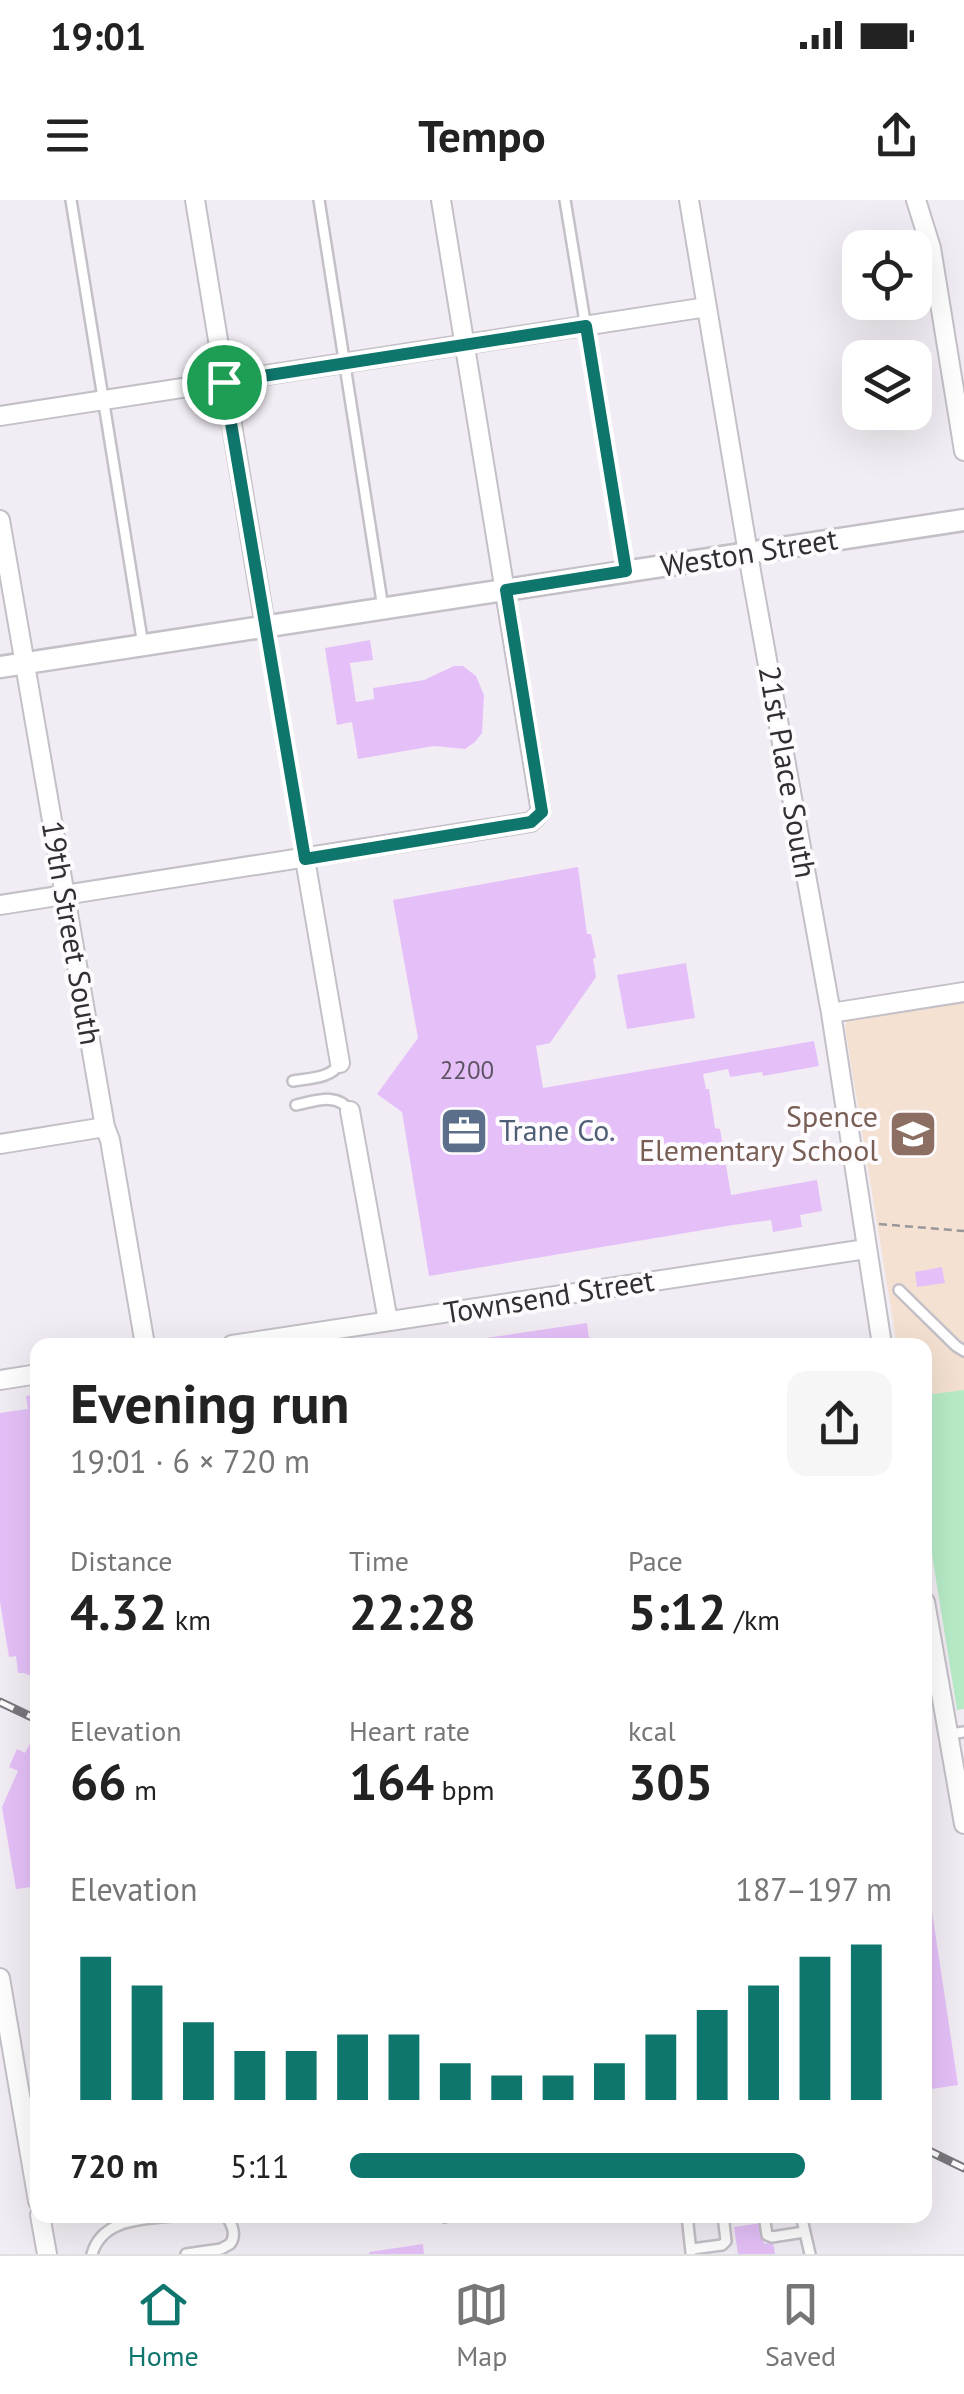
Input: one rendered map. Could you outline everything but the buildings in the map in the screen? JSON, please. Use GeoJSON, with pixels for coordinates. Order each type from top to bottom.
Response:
{"type":"FeatureCollection","features":[{"type":"Feature","properties":{"kind":"street"},"geometry":{"type":"LineString","coordinates":[[195,200],[265,626]]}},
{"type":"Feature","properties":{"kind":"street"},"geometry":{"type":"LineString","coordinates":[[0,906],[531,822],[542,812],[441,200]]}},
{"type":"Feature","properties":{"kind":"street","name":"21st Place South"},"geometry":{"type":"LineString","coordinates":[[689,200],[831,1013],[881,1338]]}},
{"type":"Feature","properties":{"kind":"street"},"geometry":{"type":"LineString","coordinates":[[916,200],[931,248],[964,451]]}},
{"type":"Feature","properties":{"kind":"street"},"geometry":{"type":"LineString","coordinates":[[0,416],[707,307]]}},
{"type":"Feature","properties":{"kind":"street","name":"19th Street South"},"geometry":{"type":"LineString","coordinates":[[0,520],[144,1338]]}},
{"type":"Feature","properties":{"kind":"street","name":"Weston Street"},"geometry":{"type":"LineString","coordinates":[[0,667],[964,520]]}},
{"type":"Feature","properties":{"kind":"street"},"geometry":{"type":"LineString","coordinates":[[305,859],[340,1063]]}},
{"type":"Feature","properties":{"kind":"street"},"geometry":{"type":"LineString","coordinates":[[831,1013],[964,992]]}},
{"type":"Feature","properties":{"kind":"street"},"geometry":{"type":"LineString","coordinates":[[350,1110],[388,1321]]}},
{"type":"Feature","properties":{"kind":"street"},"geometry":{"type":"LineString","coordinates":[[0,1144],[105,1128]]}},
{"type":"Feature","properties":{"kind":"street","name":"Townsend Street"},"geometry":{"type":"LineString","coordinates":[[278,1338],[866,1249]]}},
{"type":"Feature","properties":{"kind":"street"},"geometry":{"type":"LineString","coordinates":[[0,1380],[30,1375]]}},
{"type":"Feature","properties":{"kind":"street"},"geometry":{"type":"LineString","coordinates":[[932,1632],[956,1733],[964,1824]]}},
{"type":"Feature","properties":{"kind":"street"},"geometry":{"type":"LineString","coordinates":[[0,1978],[19,2099],[30,2135]]}},
{"type":"Feature","properties":{"kind":"street"},"geometry":{"type":"LineString","coordinates":[[41,2223],[47,2254]]}},
{"type":"Feature","properties":{"kind":"lane"},"geometry":{"type":"LineString","coordinates":[[71,200],[143,645]]}},
{"type":"Feature","properties":{"kind":"lane"},"geometry":{"type":"LineString","coordinates":[[319,200],[383,608]]}},
{"type":"Feature","properties":{"kind":"lane"},"geometry":{"type":"LineString","coordinates":[[565,200],[626,571]]}},
{"type":"Feature","properties":{"kind":"lane"},"geometry":{"type":"LineString","coordinates":[[265,626],[305,859]]}},
{"type":"Feature","properties":{"kind":"lane"},"geometry":{"type":"LineString","coordinates":[[292,1081],[331,1074],[340,1063]]}},
{"type":"Feature","properties":{"kind":"lane"},"geometry":{"type":"LineString","coordinates":[[296,1105],[334,1098],[350,1110]]}},
{"type":"Feature","properties":{"kind":"lane"},"geometry":{"type":"LineString","coordinates":[[899,1290],[964,1350]]}},
{"type":"Feature","properties":{"kind":"lane"},"geometry":{"type":"LineString","coordinates":[[92,2254],[99,2238],[112,2226],[131,2223]]}},
{"type":"Feature","properties":{"kind":"lane"},"geometry":{"type":"LineString","coordinates":[[186,2254],[230,2244],[234,2233],[231,2223]]}},
{"type":"Feature","properties":{"kind":"lane"},"geometry":{"type":"LineString","coordinates":[[688,2223],[691,2252],[722,2245],[726,2240],[723,2223]]}},
{"type":"Feature","properties":{"kind":"lane"},"geometry":{"type":"LineString","coordinates":[[765,2223],[767,2235],[772,2237],[804,2232]]}},
{"type":"Feature","properties":{"kind":"lane"},"geometry":{"type":"LineString","coordinates":[[802,2223],[810,2254]]}},
{"type":"Feature","properties":{"kind":"path"},"geometry":{"type":"LineString","coordinates":[[862,1226],[882,1223],[964,1231]]}},
{"type":"Feature","properties":{"kind":"shaded area","name":"Spence Elementary School"},"geometry":{"type":"Polygon","coordinates":[[[964,1001],[964,1390],[932,1394],[932,1338],[896,1338],[845,1028],[847,1019],[964,1001]]]}},
{"type":"Feature","properties":{"kind":"green space"},"geometry":{"type":"Polygon","coordinates":[[[964,1390],[964,1709],[957,1710],[932,1555],[932,1394],[964,1390]]]}},
{"type":"Feature","properties":{"kind":"railway"},"geometry":{"type":"LineString","coordinates":[[0,1702],[30,1716]]}},
{"type":"Feature","properties":{"kind":"railway"},"geometry":{"type":"LineString","coordinates":[[932,2152],[964,2168]]}},
{"type":"Feature","properties":{"kind":"place","name":"Trane Co."},"geometry":{"type":"Point","coordinates":[464,1131]}},
{"type":"Feature","properties":{"kind":"place","name":"Spence Elementary School"},"geometry":{"type":"Point","coordinates":[913,1134]}},
{"type":"Feature","properties":{"kind":"route"},"geometry":{"type":"LineString","coordinates":[[586,326],[626,571],[506,590],[542,812],[531,822],[305,859],[224,382],[586,326]]}}]}
